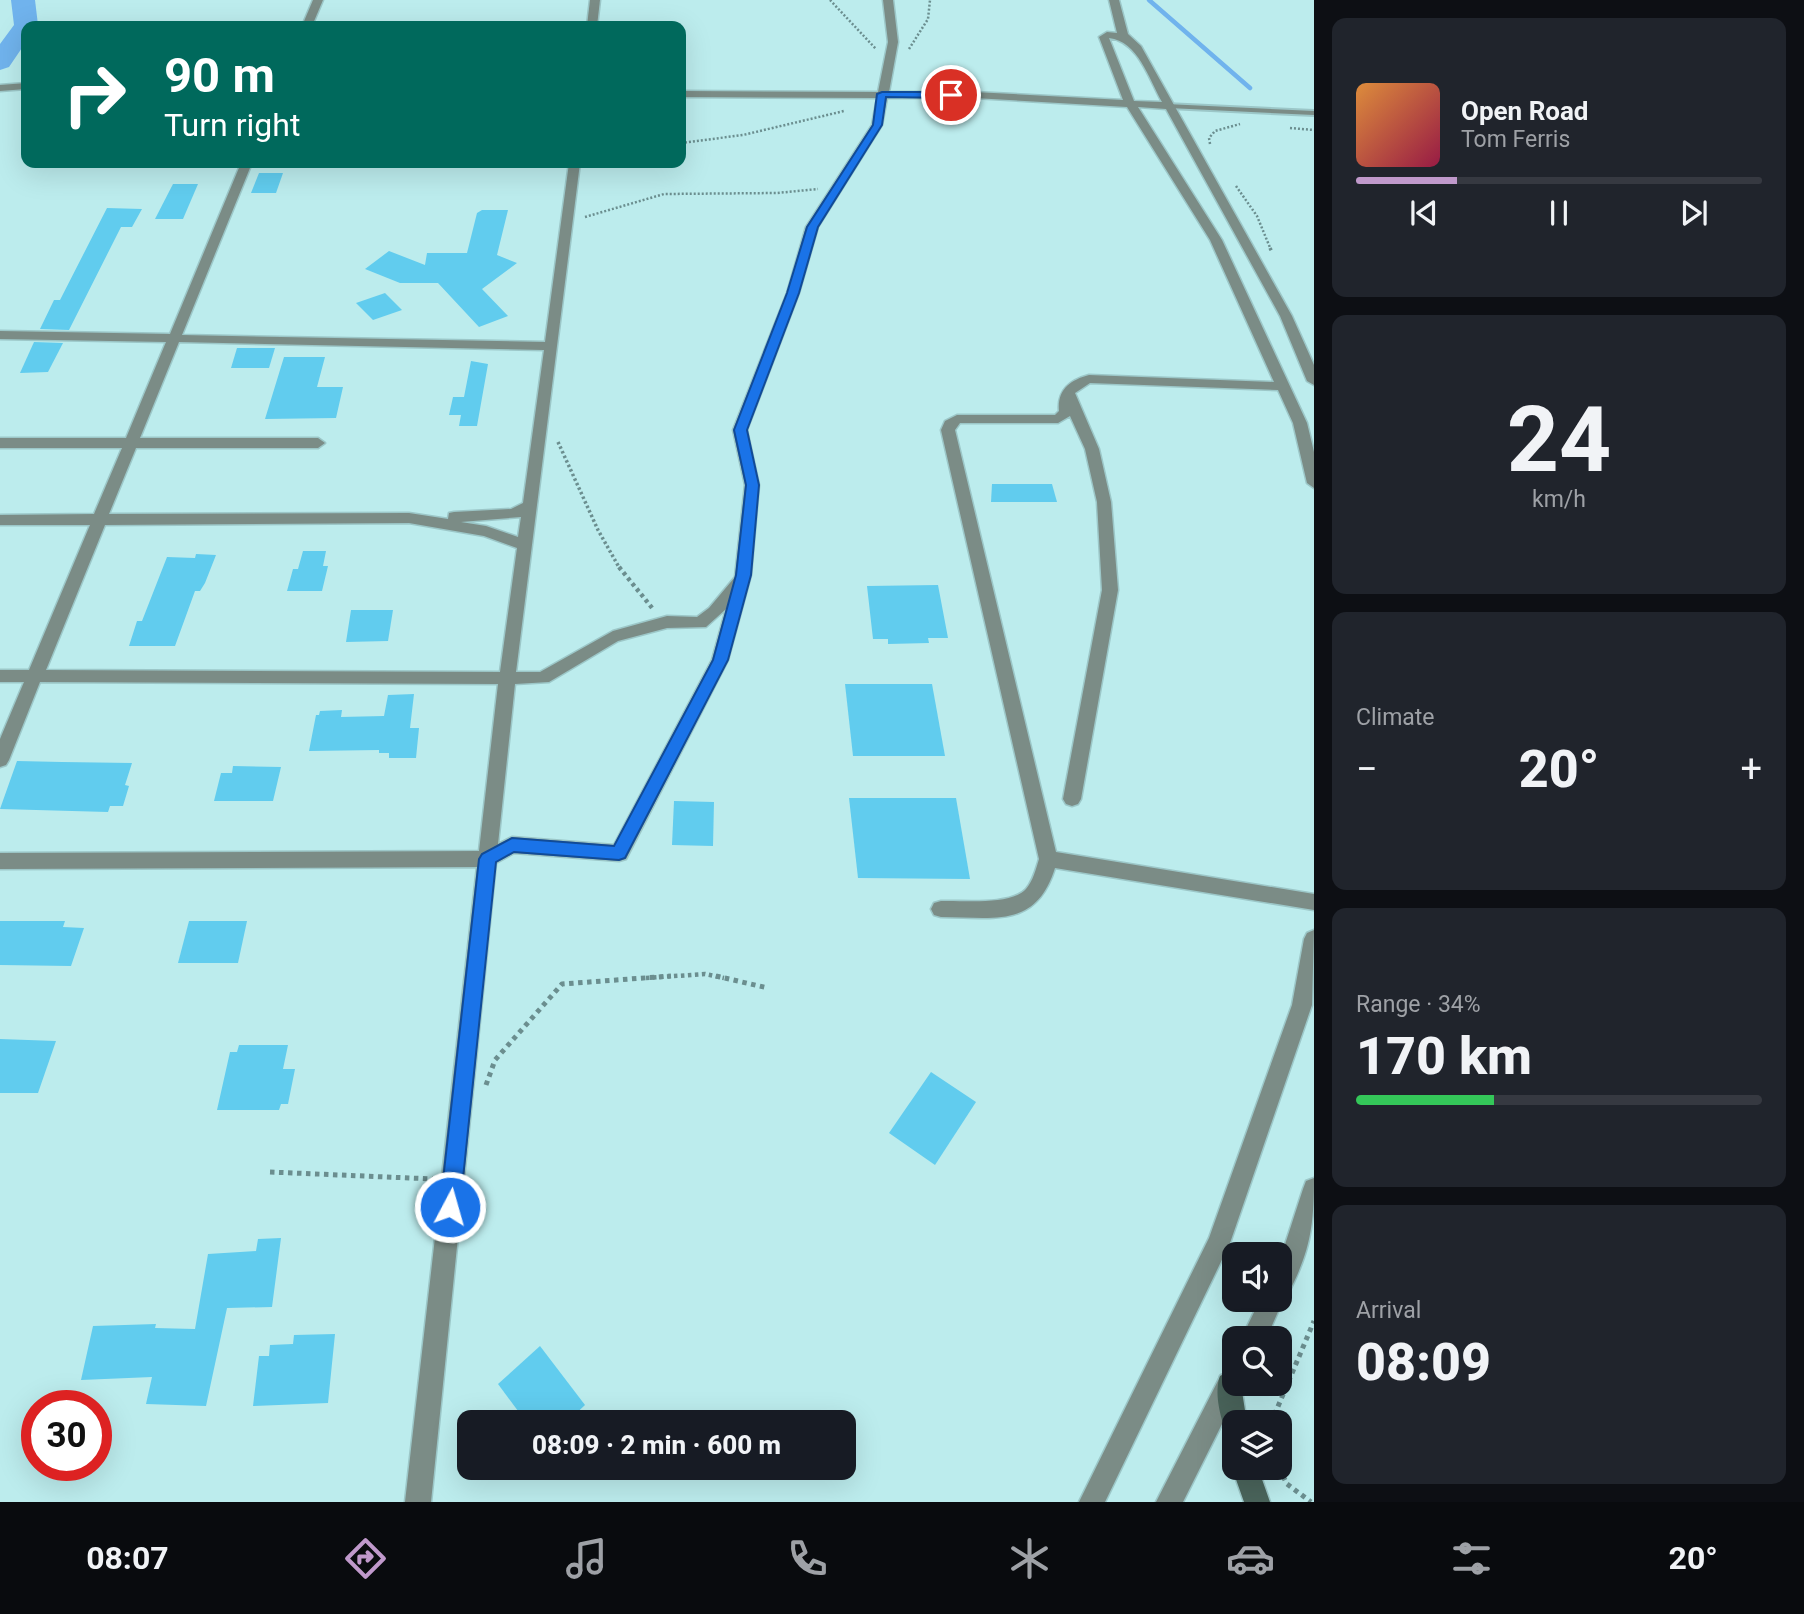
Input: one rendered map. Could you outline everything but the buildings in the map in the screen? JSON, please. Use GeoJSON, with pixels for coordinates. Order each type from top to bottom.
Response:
{"type":"FeatureCollection","features":[{"type":"Feature","properties":{"kind":"street"},"geometry":{"type":"LineString","coordinates":[[309,21],[318,0]]}},
{"type":"Feature","properties":{"kind":"street"},"geometry":{"type":"LineString","coordinates":[[593,21],[595,0]]}},
{"type":"Feature","properties":{"kind":"street"},"geometry":{"type":"LineString","coordinates":[[0,861],[488,859],[512,845],[619,853],[720,660],[744,575],[752,485],[740,430],[793,293],[813,227],[877,125],[892,42],[888,0]]}},
{"type":"Feature","properties":{"kind":"street"},"geometry":{"type":"LineString","coordinates":[[1114,0],[1123,36]]}},
{"type":"Feature","properties":{"kind":"street"},"geometry":{"type":"LineString","coordinates":[[1314,382],[1286,316],[1136,46],[1123,36],[1113,34],[1104,37],[1129,102],[1216,240],[1300,423],[1314,483]]}},
{"type":"Feature","properties":{"kind":"street"},"geometry":{"type":"LineString","coordinates":[[0,88],[21,86]]}},
{"type":"Feature","properties":{"kind":"street"},"geometry":{"type":"LineString","coordinates":[[686,94],[881,102],[1041,97],[1169,106]]}},
{"type":"Feature","properties":{"kind":"street"},"geometry":{"type":"LineString","coordinates":[[0,760],[245,168]]}},
{"type":"Feature","properties":{"kind":"street"},"geometry":{"type":"LineString","coordinates":[[418,1502],[507,679],[574,168]]}},
{"type":"Feature","properties":{"kind":"street"},"geometry":{"type":"LineString","coordinates":[[0,335],[552,346]]}},
{"type":"Feature","properties":{"kind":"street"},"geometry":{"type":"LineString","coordinates":[[941,909],[1014,907],[1031,898],[1040,883],[1048,859],[948,430],[950,424],[957,419],[1058,419],[1066,412],[1066,393],[1073,384],[1089,379],[1283,386]]}},
{"type":"Feature","properties":{"kind":"street"},"geometry":{"type":"LineString","coordinates":[[1066,393],[1092,449],[1104,502],[1110,590],[1072,799]]}},
{"type":"Feature","properties":{"kind":"street"},"geometry":{"type":"LineString","coordinates":[[0,443],[318,443]]}},
{"type":"Feature","properties":{"kind":"street"},"geometry":{"type":"LineString","coordinates":[[0,520],[409,518],[503,515],[531,505]]}},
{"type":"Feature","properties":{"kind":"street"},"geometry":{"type":"LineString","coordinates":[[409,518],[486,530],[525,545]]}},
{"type":"Feature","properties":{"kind":"street"},"geometry":{"type":"LineString","coordinates":[[0,677],[543,678],[613,637],[667,622],[700,623],[715,612],[744,575]]}},
{"type":"Feature","properties":{"kind":"street"},"geometry":{"type":"LineString","coordinates":[[1048,859],[1314,902]]}},
{"type":"Feature","properties":{"kind":"street"},"geometry":{"type":"LineString","coordinates":[[1092,1502],[1219,1243],[1302,1005],[1314,939]]}},
{"type":"Feature","properties":{"kind":"street"},"geometry":{"type":"LineString","coordinates":[[1292,1259],[1314,1189]]}},
{"type":"Feature","properties":{"kind":"street"},"geometry":{"type":"LineString","coordinates":[[1168,1502],[1224,1396]]}},
{"type":"Feature","properties":{"kind":"street"},"geometry":{"type":"LineString","coordinates":[[1249,1480],[1257,1502]]}},
{"type":"Feature","properties":{"kind":"lane"},"geometry":{"type":"LineString","coordinates":[[1169,106],[1314,113]]}},
{"type":"Feature","properties":{"kind":"path"},"geometry":{"type":"LineString","coordinates":[[686,143],[776,129],[881,102]]}},
{"type":"Feature","properties":{"kind":"path"},"geometry":{"type":"LineString","coordinates":[[1210,151],[1209,138],[1215,131],[1240,124]]}},
{"type":"Feature","properties":{"kind":"path"},"geometry":{"type":"LineString","coordinates":[[1289,128],[1314,130]]}},
{"type":"Feature","properties":{"kind":"path"},"geometry":{"type":"LineString","coordinates":[[1234,183],[1256,216],[1272,252]]}},
{"type":"Feature","properties":{"kind":"path"},"geometry":{"type":"LineString","coordinates":[[568,223],[664,194],[777,193],[836,188]]}},
{"type":"Feature","properties":{"kind":"path"},"geometry":{"type":"LineString","coordinates":[[544,411],[582,501],[633,590],[667,622]]}},
{"type":"Feature","properties":{"kind":"path"},"geometry":{"type":"LineString","coordinates":[[483,1096],[495,1060],[562,984],[705,974],[768,988]]}},
{"type":"Feature","properties":{"kind":"path"},"geometry":{"type":"LineString","coordinates":[[270,1172],[453,1180]]}},
{"type":"Feature","properties":{"kind":"path"},"geometry":{"type":"LineString","coordinates":[[1276,1410],[1314,1321]]}},
{"type":"Feature","properties":{"kind":"path"},"geometry":{"type":"LineString","coordinates":[[1285,1480],[1311,1502]]}},
{"type":"Feature","properties":{"kind":"waterway"},"geometry":{"type":"LineString","coordinates":[[23,0],[26,21]]}},
{"type":"Feature","properties":{"kind":"waterway"},"geometry":{"type":"LineString","coordinates":[[1149,0],[1250,88]]}},
{"type":"Feature","properties":{"kind":"waterway"},"geometry":{"type":"LineString","coordinates":[[0,62],[21,32]]}},
{"type":"Feature","properties":{"kind":"route"},"geometry":{"type":"LineString","coordinates":[[450,1207],[488,859],[512,845],[619,853],[684,734],[720,660],[744,575],[752,485],[740,430],[793,293],[813,227],[853,159],[877,125],[882,94],[951,95]]}}]}
